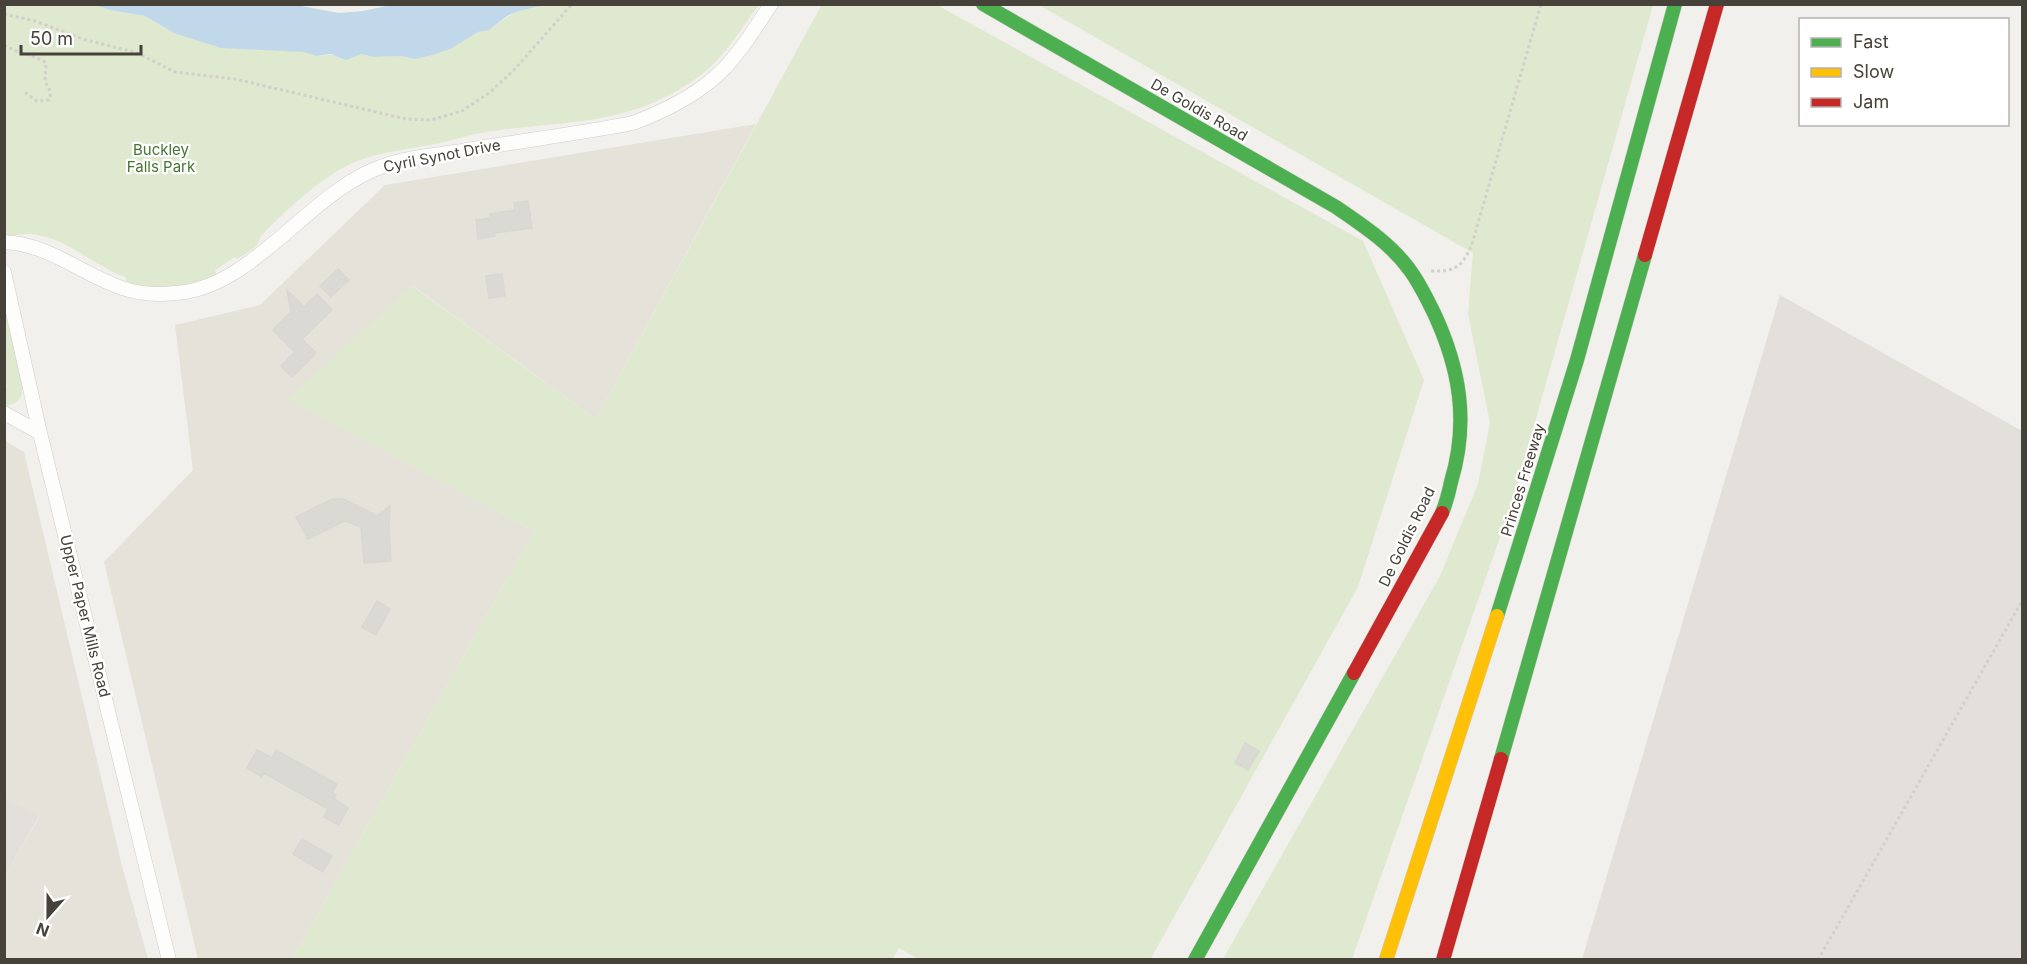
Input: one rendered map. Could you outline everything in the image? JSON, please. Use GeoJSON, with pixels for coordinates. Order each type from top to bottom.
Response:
{"type":"FeatureCollection","features":[{"type":"Feature","properties":{"kind":"main road","name":"De Goldis Road"},"geometry":{"type":"LineString","coordinates":[[983,4],[1336,207],[1378,237],[1409,268],[1430,303],[1446,339],[1457,375],[1461,417],[1458,459],[1444,508],[1195,960]]}},
{"type":"Feature","properties":{"kind":"main road","name":"Princes Freeway"},"geometry":{"type":"LineString","coordinates":[[1386,960],[1530,516],[1577,360],[1675,4]]}},
{"type":"Feature","properties":{"kind":"main road"},"geometry":{"type":"LineString","coordinates":[[1443,960],[1717,4]]}},
{"type":"Feature","properties":{"kind":"street","name":"Cyril Synot Drive"},"geometry":{"type":"LineString","coordinates":[[4,242],[38,248],[124,289],[152,294],[197,291],[249,262],[342,187],[374,170],[438,154],[633,123],[661,112],[691,95],[714,78],[739,51],[771,4]]}},
{"type":"Feature","properties":{"kind":"street","name":"Upper Paper Mills Road"},"geometry":{"type":"LineString","coordinates":[[4,272],[40,433],[169,960]]}},
{"type":"Feature","properties":{"kind":"street"},"geometry":{"type":"LineString","coordinates":[[4,413],[40,433]]}},
{"type":"Feature","properties":{"kind":"path"},"geometry":{"type":"LineString","coordinates":[[4,14],[35,21],[83,39],[137,52],[175,72],[235,79],[406,119],[431,120],[462,111],[489,93],[514,70],[572,4]]}},
{"type":"Feature","properties":{"kind":"path"},"geometry":{"type":"LineString","coordinates":[[1409,268],[1435,271],[1453,270],[1465,261],[1472,244],[1541,4]]}},
{"type":"Feature","properties":{"kind":"path"},"geometry":{"type":"LineString","coordinates":[[4,45],[46,63],[45,82],[50,95],[49,100],[37,101],[23,91]]}},
{"type":"Feature","properties":{"kind":"path"},"geometry":{"type":"LineString","coordinates":[[1818,960],[2022,600]]}},
{"type":"Feature","properties":{"kind":"shaded area"},"geometry":{"type":"Polygon","coordinates":[[[756,124],[596,419],[413,286],[289,399],[534,531],[292,959],[198,959],[104,562],[193,470],[175,325],[260,305],[385,185],[756,124]]]}},
{"type":"Feature","properties":{"kind":"shaded area"},"geometry":{"type":"Polygon","coordinates":[[[1780,295],[2022,431],[2022,959],[1582,959],[1780,295]]]}},
{"type":"Feature","properties":{"kind":"shaded area"},"geometry":{"type":"Polygon","coordinates":[[[5,441],[24,452],[122,866],[148,959],[5,959],[5,876],[39,817],[5,797],[5,441]]]}},
{"type":"Feature","properties":{"kind":"shaded area"},"geometry":{"type":"Polygon","coordinates":[[[5,797],[39,816],[5,876],[5,797]]]}},
{"type":"Feature","properties":{"kind":"green space"},"geometry":{"type":"Polygon","coordinates":[[[822,4],[937,5],[1363,241],[1424,380],[1358,587],[1150,960],[920,960],[899,948],[892,960],[292,959],[534,531],[288,399],[412,286],[596,419],[822,4]]]}},
{"type":"Feature","properties":{"kind":"green space","name":"Buckley Falls Park"},"geometry":{"type":"Polygon","coordinates":[[[4,5],[95,5],[145,16],[174,33],[305,52],[316,56],[360,53],[374,57],[402,56],[484,31],[517,12],[545,5],[759,5],[710,68],[675,92],[650,104],[601,118],[486,132],[365,158],[344,167],[306,194],[261,236],[254,248],[215,270],[217,276],[183,288],[159,288],[128,283],[125,277],[69,246],[45,237],[22,234],[5,237],[4,5]]]}},
{"type":"Feature","properties":{"kind":"green space"},"geometry":{"type":"Polygon","coordinates":[[[1039,5],[1653,5],[1512,503],[1352,959],[1223,959],[1440,576],[1478,484],[1490,423],[1468,314],[1473,253],[1039,5]]]}},
{"type":"Feature","properties":{"kind":"green space"},"geometry":{"type":"Polygon","coordinates":[[[4,310],[16,352],[22,385],[20,398],[13,404],[5,406],[5,387],[7,388],[4,375],[4,310]]]}},
{"type":"Feature","properties":{"kind":"water"},"geometry":{"type":"Polygon","coordinates":[[[291,4],[339,13],[396,4],[545,5],[507,16],[489,30],[478,32],[450,49],[432,55],[415,59],[361,54],[346,60],[331,54],[316,56],[304,52],[221,48],[174,33],[145,16],[95,5],[291,4]]]}},
{"type":"Feature","properties":{"kind":"building"},"geometry":{"type":"Polygon","coordinates":[[[528,201],[532,228],[494,233],[495,236],[478,239],[476,220],[490,218],[490,214],[515,210],[514,203],[528,201]]]}},
{"type":"Feature","properties":{"kind":"building"},"geometry":{"type":"Polygon","coordinates":[[[338,269],[349,280],[331,297],[320,286],[338,269]]]}},
{"type":"Feature","properties":{"kind":"building"},"geometry":{"type":"Polygon","coordinates":[[[502,274],[505,296],[489,298],[486,276],[502,274]]]}},
{"type":"Feature","properties":{"kind":"building"},"geometry":{"type":"Polygon","coordinates":[[[287,290],[304,307],[317,294],[332,310],[302,339],[316,353],[292,377],[281,366],[295,352],[273,330],[291,312],[287,290]]]}},
{"type":"Feature","properties":{"kind":"building"},"geometry":{"type":"Polygon","coordinates":[[[332,499],[343,499],[377,516],[390,506],[391,561],[364,563],[361,527],[345,521],[308,539],[296,517],[332,499]]]}},
{"type":"Feature","properties":{"kind":"building"},"geometry":{"type":"Polygon","coordinates":[[[377,601],[390,609],[376,635],[362,627],[377,601]]]}},
{"type":"Feature","properties":{"kind":"building"},"geometry":{"type":"Polygon","coordinates":[[[1245,743],[1259,751],[1248,770],[1235,763],[1245,743]]]}},
{"type":"Feature","properties":{"kind":"building"},"geometry":{"type":"Polygon","coordinates":[[[257,750],[272,758],[276,750],[337,784],[332,792],[336,795],[334,799],[348,808],[339,825],[324,817],[328,809],[264,773],[262,777],[247,768],[257,750]]]}},
{"type":"Feature","properties":{"kind":"building"},"geometry":{"type":"Polygon","coordinates":[[[302,839],[332,856],[323,872],[293,854],[302,839]]]}},
{"type":"Feature","properties":{"kind":"traffic: fast"},"geometry":{"type":"LineString","coordinates":[[983,4],[1336,207],[1393,251],[1413,274],[1434,313],[1456,375],[1460,438],[1457,460],[1442,513]]}},
{"type":"Feature","properties":{"kind":"traffic: fast"},"geometry":{"type":"LineString","coordinates":[[1497,616],[1577,360],[1675,4]]}},
{"type":"Feature","properties":{"kind":"traffic: fast"},"geometry":{"type":"LineString","coordinates":[[1501,759],[1645,255]]}},
{"type":"Feature","properties":{"kind":"traffic: fast"},"geometry":{"type":"LineString","coordinates":[[1195,960],[1354,673]]}},
{"type":"Feature","properties":{"kind":"traffic: slow"},"geometry":{"type":"LineString","coordinates":[[1386,960],[1497,616]]}},
{"type":"Feature","properties":{"kind":"traffic: jam"},"geometry":{"type":"LineString","coordinates":[[1645,255],[1717,4]]}},
{"type":"Feature","properties":{"kind":"traffic: jam"},"geometry":{"type":"LineString","coordinates":[[1354,673],[1442,513]]}},
{"type":"Feature","properties":{"kind":"traffic: jam"},"geometry":{"type":"LineString","coordinates":[[1443,960],[1501,759]]}}]}
